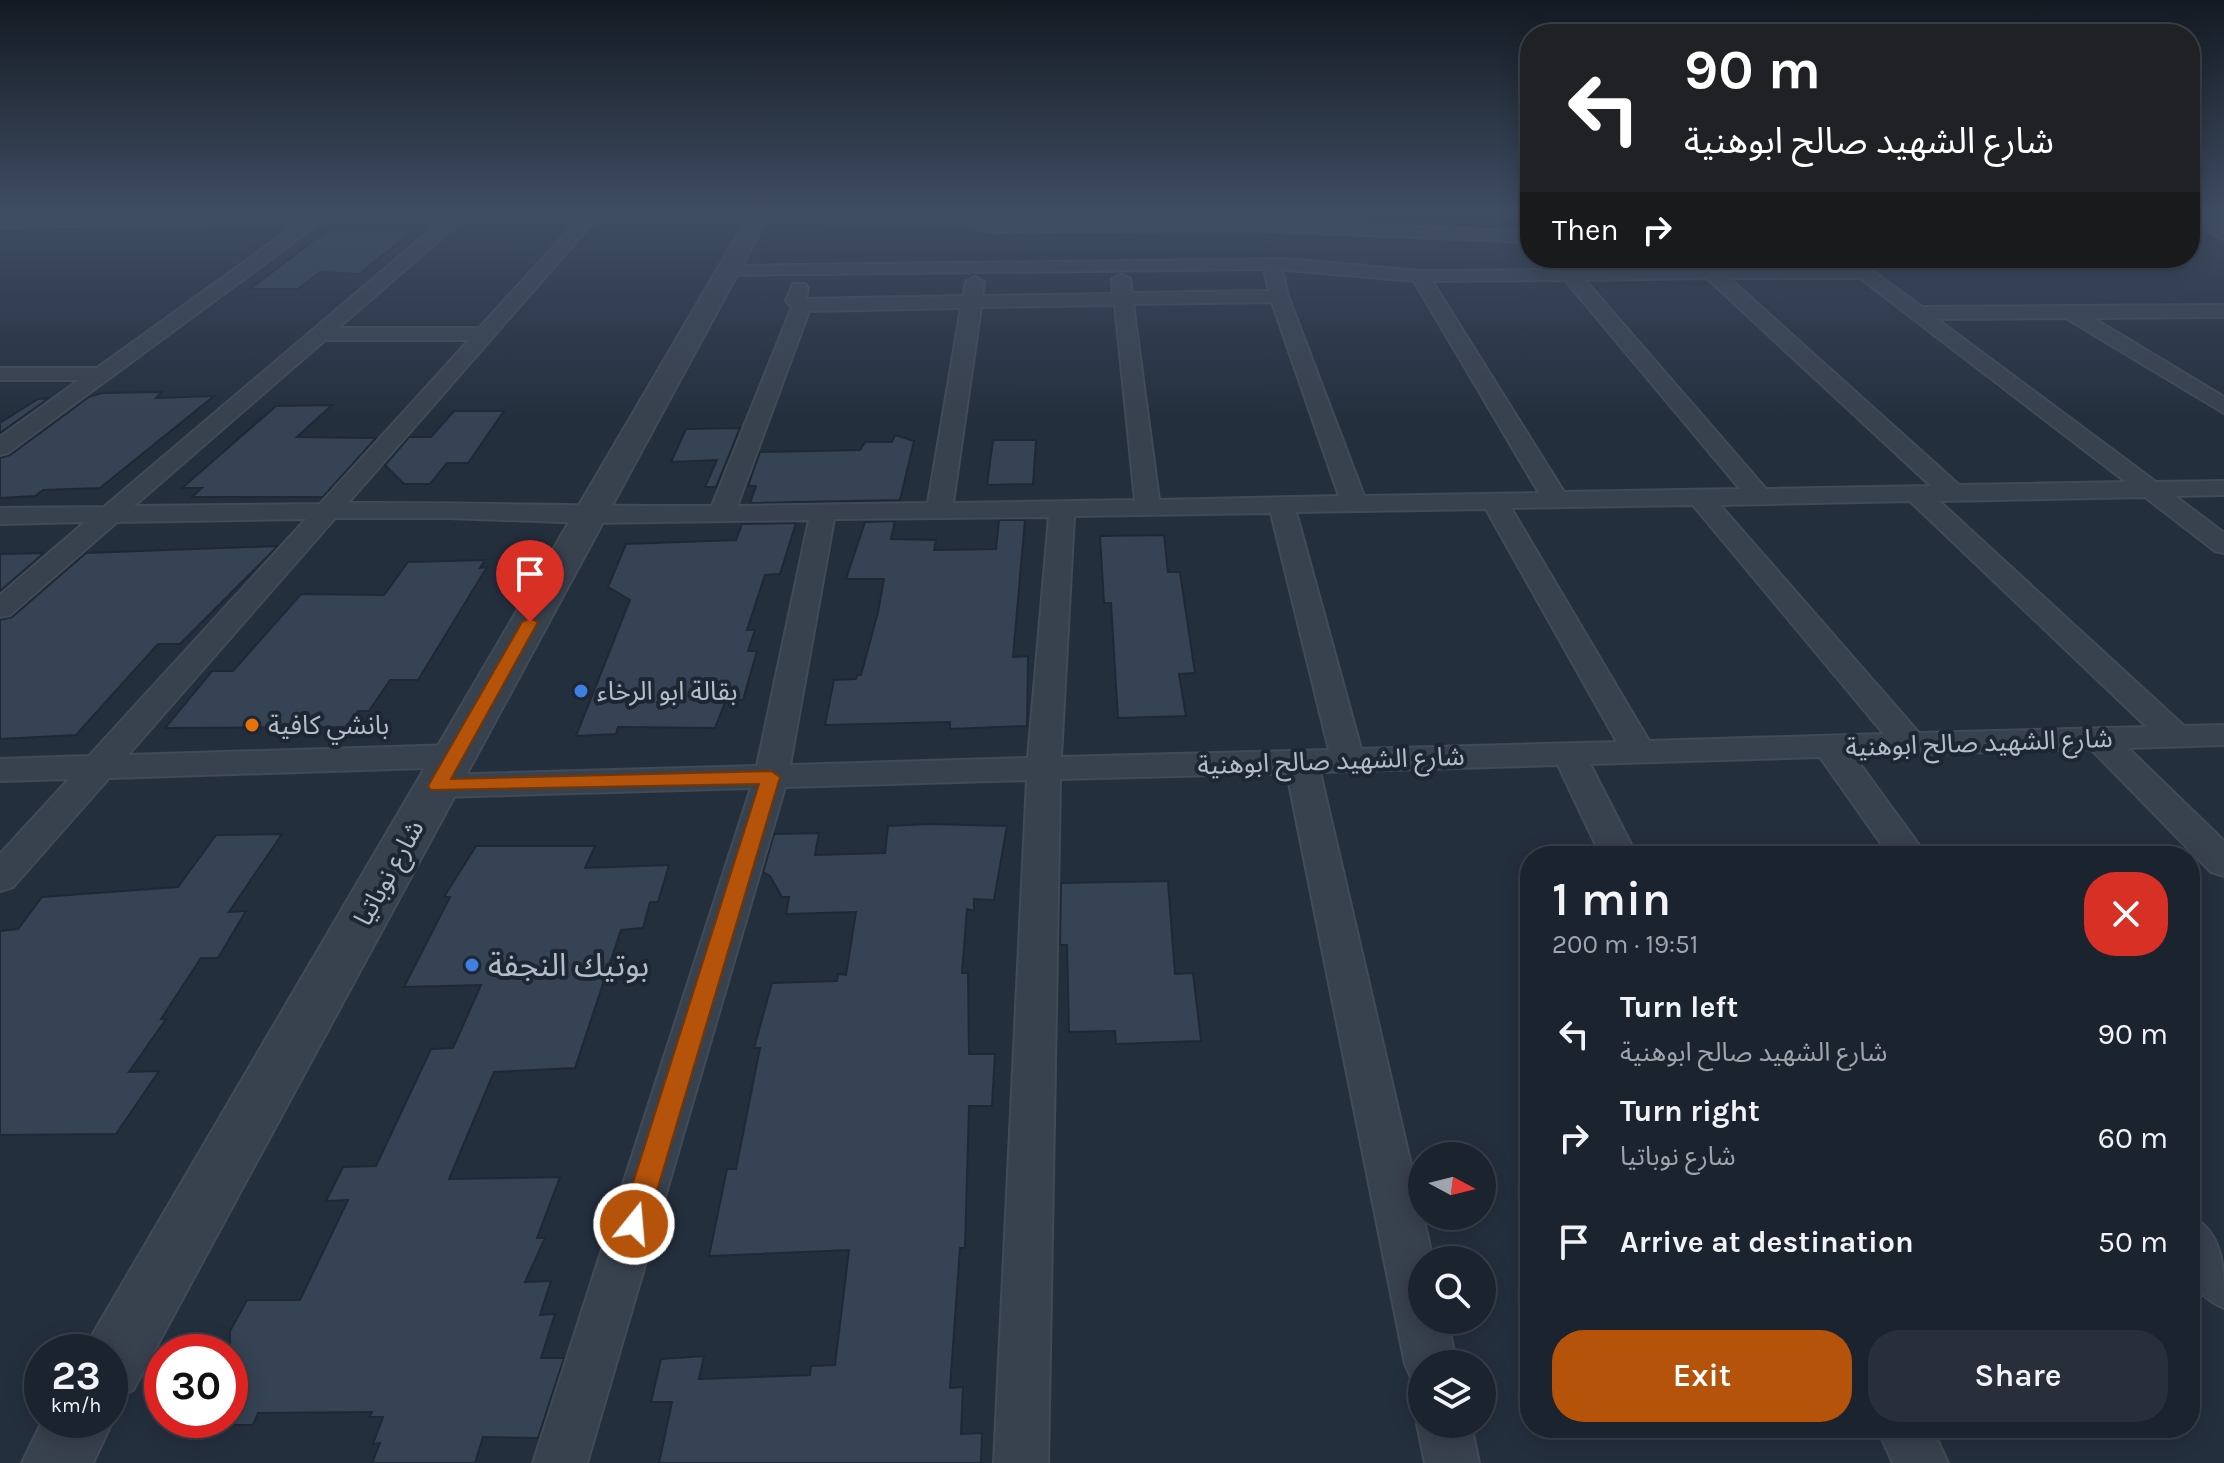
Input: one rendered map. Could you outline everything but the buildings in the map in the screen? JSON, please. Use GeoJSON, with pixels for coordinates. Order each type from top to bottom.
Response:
{"type":"FeatureCollection","features":[{"type":"Feature","properties":{"kind":"street"},"geometry":{"type":"LineString","coordinates":[[0,448],[231,280]]}},
{"type":"Feature","properties":{"kind":"street"},"geometry":{"type":"LineString","coordinates":[[0,609],[382,280]]}},
{"type":"Feature","properties":{"kind":"street"},"geometry":{"type":"LineString","coordinates":[[0,878],[533,280]]}},
{"type":"Feature","properties":{"kind":"street","name":"شارع نوباتيا"},"geometry":{"type":"LineString","coordinates":[[128,1335],[723,280]]}},
{"type":"Feature","properties":{"kind":"street"},"geometry":{"type":"LineString","coordinates":[[802,280],[795,301],[802,305],[1279,296]]}},
{"type":"Feature","properties":{"kind":"street"},"geometry":{"type":"LineString","coordinates":[[939,511],[975,280]]}},
{"type":"Feature","properties":{"kind":"street"},"geometry":{"type":"LineString","coordinates":[[1120,280],[1148,508]]}},
{"type":"Feature","properties":{"kind":"street"},"geometry":{"type":"LineString","coordinates":[[1276,280],[1354,504]]}},
{"type":"Feature","properties":{"kind":"street"},"geometry":{"type":"LineString","coordinates":[[1423,280],[1556,500]]}},
{"type":"Feature","properties":{"kind":"street"},"geometry":{"type":"LineString","coordinates":[[1575,280],[1759,496]]}},
{"type":"Feature","properties":{"kind":"street"},"geometry":{"type":"LineString","coordinates":[[1720,280],[1953,493]]}},
{"type":"Feature","properties":{"kind":"street"},"geometry":{"type":"LineString","coordinates":[[1872,280],[2224,545]]}},
{"type":"Feature","properties":{"kind":"street"},"geometry":{"type":"LineString","coordinates":[[722,513],[802,305]]}},
{"type":"Feature","properties":{"kind":"street"},"geometry":{"type":"LineString","coordinates":[[1914,313],[2224,311]]}},
{"type":"Feature","properties":{"kind":"street"},"geometry":{"type":"LineString","coordinates":[[2072,313],[2224,406]]}},
{"type":"Feature","properties":{"kind":"street"},"geometry":{"type":"LineString","coordinates":[[319,334],[485,334]]}},
{"type":"Feature","properties":{"kind":"street"},"geometry":{"type":"LineString","coordinates":[[0,374],[101,374]]}},
{"type":"Feature","properties":{"kind":"street"},"geometry":{"type":"LineString","coordinates":[[0,516],[450,510],[590,515],[939,511],[2224,488]]}},
{"type":"Feature","properties":{"kind":"street"},"geometry":{"type":"LineString","coordinates":[[1917,494],[2176,736]]}},
{"type":"Feature","properties":{"kind":"street"},"geometry":{"type":"LineString","coordinates":[[1699,496],[1911,745]]}},
{"type":"Feature","properties":{"kind":"street"},"geometry":{"type":"LineString","coordinates":[[1494,501],[1640,753]]}},
{"type":"Feature","properties":{"kind":"street"},"geometry":{"type":"LineString","coordinates":[[1282,506],[1348,760]]}},
{"type":"Feature","properties":{"kind":"street"},"geometry":{"type":"LineString","coordinates":[[1021,1463],[1044,770],[1062,509]]}},
{"type":"Feature","properties":{"kind":"street"},"geometry":{"type":"LineString","coordinates":[[560,1463],[771,777],[823,512]]}},
{"type":"Feature","properties":{"kind":"street","name":"شارع الشهيد صالح ابوهنية"},"geometry":{"type":"LineString","coordinates":[[0,770],[101,767],[771,777],[2224,735]]}},
{"type":"Feature","properties":{"kind":"street"},"geometry":{"type":"LineString","coordinates":[[2100,739],[2224,863]]}},
{"type":"Feature","properties":{"kind":"street"},"geometry":{"type":"LineString","coordinates":[[1830,747],[1902,846]]}},
{"type":"Feature","properties":{"kind":"street"},"geometry":{"type":"LineString","coordinates":[[1569,754],[1614,846]]}},
{"type":"Feature","properties":{"kind":"street"},"geometry":{"type":"LineString","coordinates":[[1301,762],[1428,1350]]}},
{"type":"Feature","properties":{"kind":"street"},"geometry":{"type":"LineString","coordinates":[[2200,1252],[2224,1284]]}},
{"type":"Feature","properties":{"kind":"street"},"geometry":{"type":"LineString","coordinates":[[56,1463],[70,1438]]}},
{"type":"Feature","properties":{"kind":"street"},"geometry":{"type":"LineString","coordinates":[[1447,1438],[1452,1463]]}},
{"type":"Feature","properties":{"kind":"street"},"geometry":{"type":"LineString","coordinates":[[1909,1438],[1921,1463]]}},
{"type":"Feature","properties":{"kind":"place","name":"بقالة ابو الرخاء"},"geometry":{"type":"Point","coordinates":[581,691]}},
{"type":"Feature","properties":{"kind":"place","name":"بانشي كافية"},"geometry":{"type":"Point","coordinates":[252,725]}},
{"type":"Feature","properties":{"kind":"place","name":"بوتيك النجفة"},"geometry":{"type":"Point","coordinates":[472,965]}},
{"type":"Feature","properties":{"kind":"route"},"geometry":{"type":"LineString","coordinates":[[530,622],[438,786],[771,777],[634,1224]]}}]}
